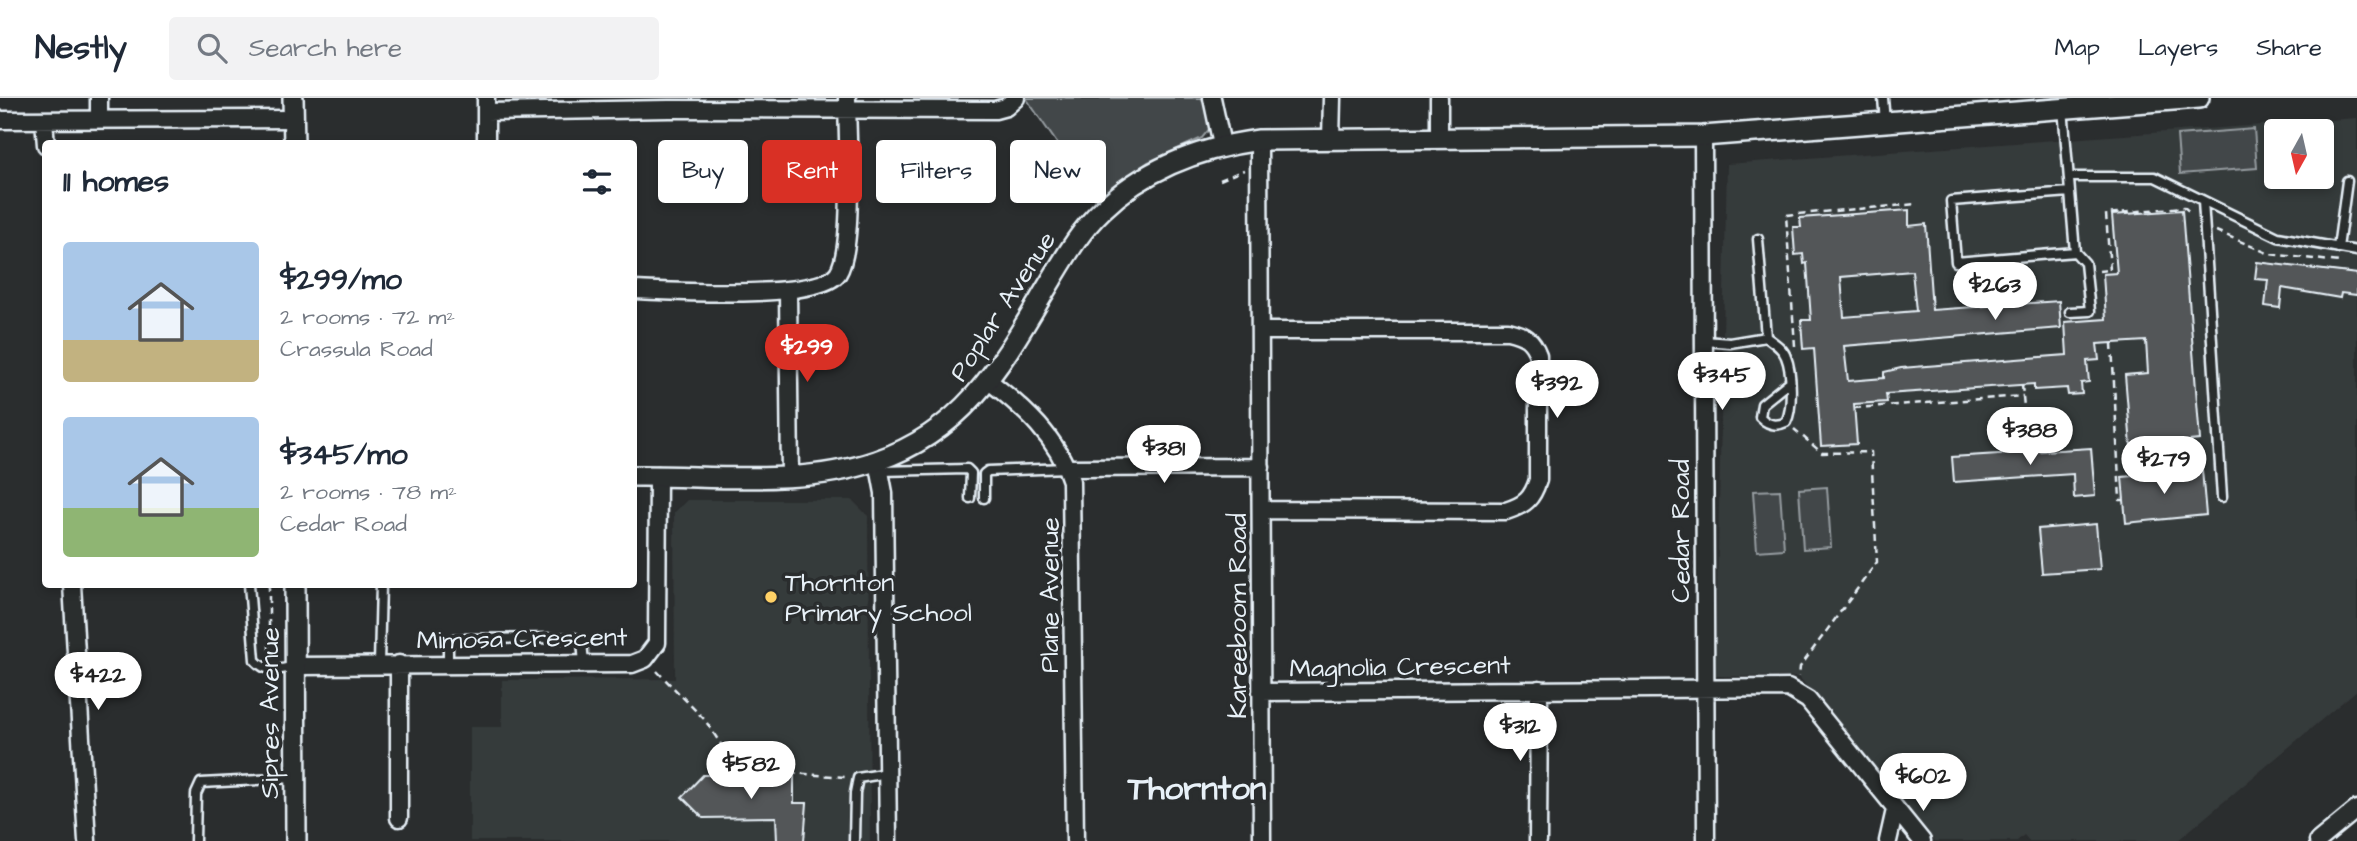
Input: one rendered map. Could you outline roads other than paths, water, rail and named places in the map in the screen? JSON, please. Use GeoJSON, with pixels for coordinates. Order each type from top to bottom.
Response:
{"type":"FeatureCollection","features":[{"type":"Feature","properties":{"kind":"street"},"geometry":{"type":"LineString","coordinates":[[99,98],[99,119]]}},
{"type":"Feature","properties":{"kind":"street"},"geometry":{"type":"LineString","coordinates":[[293,98],[293,140]]}},
{"type":"Feature","properties":{"kind":"street"},"geometry":{"type":"LineString","coordinates":[[1212,98],[1222,145]]}},
{"type":"Feature","properties":{"kind":"street"},"geometry":{"type":"LineString","coordinates":[[1331,140],[1332,98]]}},
{"type":"Feature","properties":{"kind":"street"},"geometry":{"type":"LineString","coordinates":[[1439,98],[1439,139]]}},
{"type":"Feature","properties":{"kind":"street","name":"Poplar Avenue"},"geometry":{"type":"LineString","coordinates":[[637,476],[790,476],[879,466],[928,436],[966,406],[989,381],[1070,249],[1102,210],[1159,170],[1222,145],[1259,140],[1703,136],[2199,98]]}},
{"type":"Feature","properties":{"kind":"street"},"geometry":{"type":"LineString","coordinates":[[486,140],[486,105],[847,104],[995,110],[1006,107],[1015,99]]}},
{"type":"Feature","properties":{"kind":"street"},"geometry":{"type":"LineString","coordinates":[[637,290],[788,291],[821,286],[836,276],[844,262],[847,247],[847,104]]}},
{"type":"Feature","properties":{"kind":"street"},"geometry":{"type":"LineString","coordinates":[[0,120],[293,119]]}},
{"type":"Feature","properties":{"kind":"street"},"geometry":{"type":"LineString","coordinates":[[44,120],[46,140]]}},
{"type":"Feature","properties":{"kind":"street","name":"Cedar Road"},"geometry":{"type":"LineString","coordinates":[[1703,136],[1706,841]]}},
{"type":"Feature","properties":{"kind":"street","name":"Kareeboom Road"},"geometry":{"type":"LineString","coordinates":[[1259,140],[1262,841]]}},
{"type":"Feature","properties":{"kind":"street"},"geometry":{"type":"LineString","coordinates":[[788,291],[790,476]]}},
{"type":"Feature","properties":{"kind":"street"},"geometry":{"type":"LineString","coordinates":[[1260,331],[1508,331],[1523,334],[1533,343],[1538,355],[1538,480],[1533,496],[1523,506],[1506,512],[1261,510]]}},
{"type":"Feature","properties":{"kind":"street","name":"Plane Avenue"},"geometry":{"type":"LineString","coordinates":[[989,381],[1049,436],[1067,468],[1073,495],[1075,841]]}},
{"type":"Feature","properties":{"kind":"street"},"geometry":{"type":"LineString","coordinates":[[879,466],[884,493],[888,841]]}},
{"type":"Feature","properties":{"kind":"street"},"geometry":{"type":"LineString","coordinates":[[1067,468],[1261,467]]}},
{"type":"Feature","properties":{"kind":"street","name":"Mimosa Crescent"},"geometry":{"type":"LineString","coordinates":[[296,666],[632,664],[645,659],[657,643],[658,475]]}},
{"type":"Feature","properties":{"kind":"street"},"geometry":{"type":"LineString","coordinates":[[72,588],[87,841]]}},
{"type":"Feature","properties":{"kind":"street","name":"Sipres Avenue"},"geometry":{"type":"LineString","coordinates":[[295,588],[296,841]]}},
{"type":"Feature","properties":{"kind":"street"},"geometry":{"type":"LineString","coordinates":[[399,664],[399,818]]}},
{"type":"Feature","properties":{"kind":"street","name":"Magnolia Crescent"},"geometry":{"type":"LineString","coordinates":[[1261,692],[1778,687],[1797,692],[1808,700],[1895,810]]}},
{"type":"Feature","properties":{"kind":"street","name":"Magnolia Crescent"},"geometry":{"type":"LineString","coordinates":[[1538,841],[1539,689]]}},
{"type":"Feature","properties":{"kind":"street"},"geometry":{"type":"LineString","coordinates":[[2318,841],[2357,808]]}},
{"type":"Feature","properties":{"kind":"street"},"geometry":{"type":"LineString","coordinates":[[1888,841],[1895,810]]}},
{"type":"Feature","properties":{"kind":"street"},"geometry":{"type":"LineString","coordinates":[[1895,810],[1922,841]]}},
{"type":"Feature","properties":{"kind":"lane"},"geometry":{"type":"LineString","coordinates":[[1883,98],[1885,122]]}},
{"type":"Feature","properties":{"kind":"lane"},"geometry":{"type":"LineString","coordinates":[[2063,108],[2075,252],[2085,262],[2090,311],[2070,312]]}},
{"type":"Feature","properties":{"kind":"lane"},"geometry":{"type":"LineString","coordinates":[[2069,177],[2144,175],[2166,180],[2278,237],[2357,251]]}},
{"type":"Feature","properties":{"kind":"lane"},"geometry":{"type":"LineString","coordinates":[[2338,248],[2347,181]]}},
{"type":"Feature","properties":{"kind":"lane"},"geometry":{"type":"LineString","coordinates":[[2070,192],[1951,201],[1956,262],[2075,252]]}},
{"type":"Feature","properties":{"kind":"lane"},"geometry":{"type":"LineString","coordinates":[[2203,201],[2222,497]]}},
{"type":"Feature","properties":{"kind":"lane"},"geometry":{"type":"LineString","coordinates":[[1758,239],[1766,337],[1784,354],[1788,383],[1791,406],[1786,422],[1771,425],[1760,417],[1759,411],[1768,398],[1788,383]]}},
{"type":"Feature","properties":{"kind":"lane"},"geometry":{"type":"LineString","coordinates":[[1704,341],[1730,342],[1766,337]]}},
{"type":"Feature","properties":{"kind":"lane"},"geometry":{"type":"LineString","coordinates":[[879,466],[967,469],[971,473],[971,498]]}},
{"type":"Feature","properties":{"kind":"lane"},"geometry":{"type":"LineString","coordinates":[[984,498],[984,474],[988,471],[1067,468]]}},
{"type":"Feature","properties":{"kind":"lane"},"geometry":{"type":"LineString","coordinates":[[249,588],[255,660],[262,668],[270,670],[296,666]]}},
{"type":"Feature","properties":{"kind":"lane"},"geometry":{"type":"LineString","coordinates":[[379,664],[381,588]]}},
{"type":"Feature","properties":{"kind":"lane"},"geometry":{"type":"LineString","coordinates":[[448,664],[448,643],[454,639],[562,638],[582,641],[584,664]]}},
{"type":"Feature","properties":{"kind":"lane"},"geometry":{"type":"LineString","coordinates":[[854,841],[855,793],[859,778],[888,773]]}},
{"type":"Feature","properties":{"kind":"lane"},"geometry":{"type":"LineString","coordinates":[[195,841],[196,794],[201,783],[295,778]]}},
{"type":"Feature","properties":{"kind":"place","name":"Thornton Primary School"},"geometry":{"type":"Point","coordinates":[771,597]}},
{"type":"Feature","properties":{"kind":"district","name":"Thornton"},"geometry":{"type":"Point","coordinates":[1197,787]}}]}
